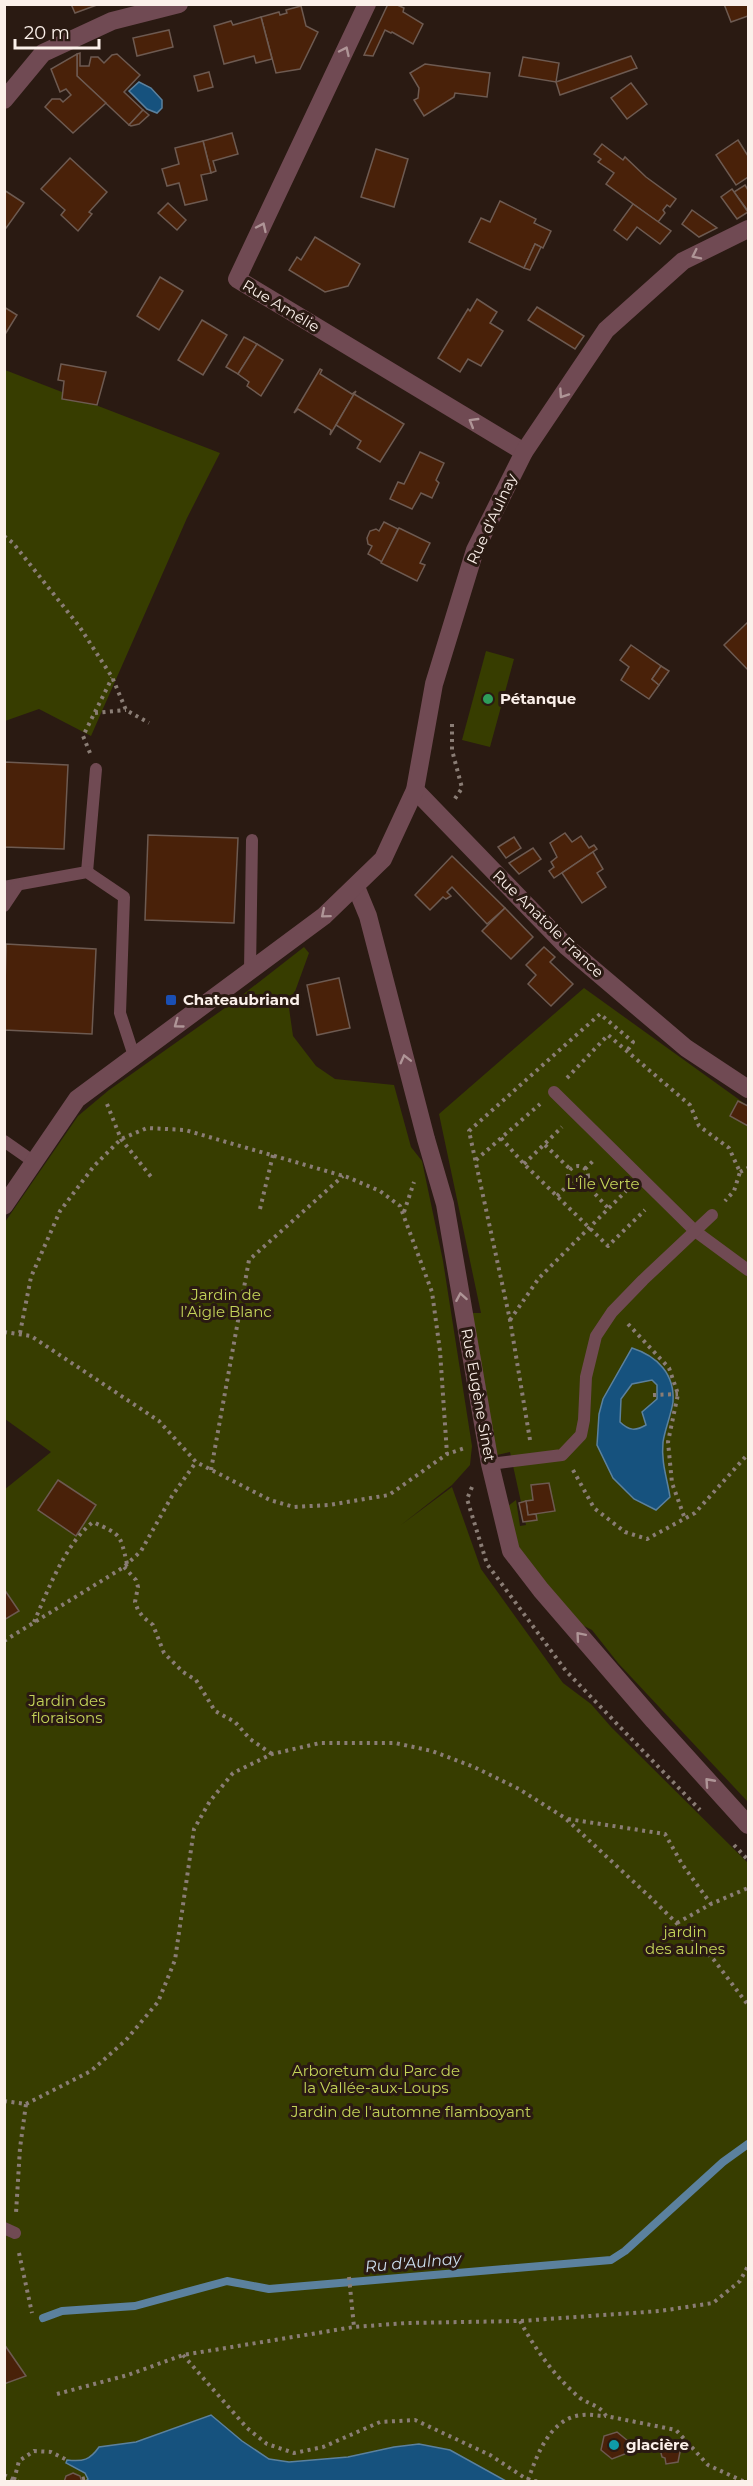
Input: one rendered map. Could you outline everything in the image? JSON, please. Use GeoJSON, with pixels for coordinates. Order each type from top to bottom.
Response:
{"type":"FeatureCollection","features":[{"type":"Feature","properties":{"kind":"street"},"geometry":{"type":"LineString","coordinates":[[9,94],[43,53],[112,21],[179,4]]}},
{"type":"Feature","properties":{"kind":"street","name":"Rue Amélie"},"geometry":{"type":"LineString","coordinates":[[367,4],[237,279],[524,452]]}},
{"type":"Feature","properties":{"kind":"street","name":"Rue d'Aulnay"},"geometry":{"type":"LineString","coordinates":[[4,1206],[76,1099],[324,916],[383,859],[414,790],[434,684],[475,550],[524,452],[606,330],[683,261],[748,229]]}},
{"type":"Feature","properties":{"kind":"street","name":"Rue Anatole France"},"geometry":{"type":"LineString","coordinates":[[414,790],[567,947],[686,1048],[748,1089]]}},
{"type":"Feature","properties":{"kind":"street","name":"Rue Eugène Sinet"},"geometry":{"type":"LineString","coordinates":[[356,887],[368,916],[445,1204],[489,1459],[511,1551],[541,1590],[748,1826]]}},
{"type":"Feature","properties":{"kind":"lane"},"geometry":{"type":"LineString","coordinates":[[87,872],[96,769]]}},
{"type":"Feature","properties":{"kind":"lane"},"geometry":{"type":"LineString","coordinates":[[250,970],[252,840]]}},
{"type":"Feature","properties":{"kind":"lane"},"geometry":{"type":"LineString","coordinates":[[4,887],[87,872],[124,897],[120,1013],[134,1056]]}},
{"type":"Feature","properties":{"kind":"lane"},"geometry":{"type":"LineString","coordinates":[[4,906],[18,885]]}},
{"type":"Feature","properties":{"kind":"lane"},"geometry":{"type":"LineString","coordinates":[[554,1092],[695,1231],[748,1270]]}},
{"type":"Feature","properties":{"kind":"lane"},"geometry":{"type":"LineString","coordinates":[[4,1141],[34,1162]]}},
{"type":"Feature","properties":{"kind":"lane"},"geometry":{"type":"LineString","coordinates":[[489,1459],[562,1455],[581,1436],[586,1377],[596,1336],[615,1310],[712,1215]]}},
{"type":"Feature","properties":{"kind":"path"},"geometry":{"type":"LineString","coordinates":[[4,536],[13,543],[79,626],[112,677],[126,710]]}},
{"type":"Feature","properties":{"kind":"path"},"geometry":{"type":"LineString","coordinates":[[84,736],[112,677]]}},
{"type":"Feature","properties":{"kind":"path"},"geometry":{"type":"LineString","coordinates":[[95,713],[126,710],[149,723]]}},
{"type":"Feature","properties":{"kind":"path"},"geometry":{"type":"LineString","coordinates":[[443,818],[462,788],[452,750],[453,719]]}},
{"type":"Feature","properties":{"kind":"path"},"geometry":{"type":"LineString","coordinates":[[533,1458],[510,1320],[469,1131],[600,1014],[633,1042],[627,1051]]}},
{"type":"Feature","properties":{"kind":"path"},"geometry":{"type":"LineString","coordinates":[[475,1161],[554,1092],[608,1035],[690,1105],[699,1126],[729,1148],[740,1172],[734,1191],[712,1215]]}},
{"type":"Feature","properties":{"kind":"path"},"geometry":{"type":"LineString","coordinates":[[97,1084],[121,1139],[152,1178]]}},
{"type":"Feature","properties":{"kind":"path"},"geometry":{"type":"LineString","coordinates":[[524,1164],[567,1122]]}},
{"type":"Feature","properties":{"kind":"path"},"geometry":{"type":"LineString","coordinates":[[20,1334],[31,1277],[60,1211],[94,1166],[121,1139],[147,1128],[185,1130],[343,1176],[380,1191],[400,1206],[432,1292],[440,1351],[447,1454]]}},
{"type":"Feature","properties":{"kind":"path"},"geometry":{"type":"LineString","coordinates":[[501,1138],[524,1164],[608,1246],[650,1204]]}},
{"type":"Feature","properties":{"kind":"path"},"geometry":{"type":"LineString","coordinates":[[545,1145],[571,1170]]}},
{"type":"Feature","properties":{"kind":"path"},"geometry":{"type":"LineString","coordinates":[[261,1209],[273,1155]]}},
{"type":"Feature","properties":{"kind":"path"},"geometry":{"type":"LineString","coordinates":[[579,1167],[585,1169],[588,1178],[585,1183],[579,1186],[570,1183],[568,1178],[571,1170],[579,1167]]}},
{"type":"Feature","properties":{"kind":"path"},"geometry":{"type":"LineString","coordinates":[[740,1172],[748,1168]]}},
{"type":"Feature","properties":{"kind":"path"},"geometry":{"type":"LineString","coordinates":[[211,1470],[249,1260],[343,1176]]}},
{"type":"Feature","properties":{"kind":"path"},"geometry":{"type":"LineString","coordinates":[[557,1196],[570,1183]]}},
{"type":"Feature","properties":{"kind":"path"},"geometry":{"type":"LineString","coordinates":[[585,1183],[609,1209]]}},
{"type":"Feature","properties":{"kind":"path"},"geometry":{"type":"LineString","coordinates":[[510,1320],[539,1278],[631,1186]]}},
{"type":"Feature","properties":{"kind":"path"},"geometry":{"type":"LineString","coordinates":[[615,1310],[669,1368],[678,1394],[668,1442],[672,1483],[685,1519]]}},
{"type":"Feature","properties":{"kind":"path"},"geometry":{"type":"LineString","coordinates":[[4,1332],[31,1336],[159,1421],[196,1462],[270,1500],[294,1507],[329,1505],[389,1495],[447,1454],[472,1446],[489,1459]]}},
{"type":"Feature","properties":{"kind":"path"},"geometry":{"type":"LineString","coordinates":[[653,1395],[678,1394]]}},
{"type":"Feature","properties":{"kind":"path"},"geometry":{"type":"LineString","coordinates":[[562,1455],[575,1473],[594,1508],[625,1532],[647,1539],[695,1513],[748,1454]]}},
{"type":"Feature","properties":{"kind":"path"},"geometry":{"type":"LineString","coordinates":[[4,1641],[125,1565],[141,1551],[172,1496],[196,1462]]}},
{"type":"Feature","properties":{"kind":"path"},"geometry":{"type":"LineString","coordinates":[[34,1623],[53,1579],[75,1542],[93,1522],[117,1532],[122,1540],[125,1565],[136,1580],[138,1587],[135,1602],[138,1610],[142,1617],[153,1624],[164,1653],[183,1672],[196,1680],[215,1711],[235,1722],[250,1740],[272,1754]]}},
{"type":"Feature","properties":{"kind":"path"},"geometry":{"type":"LineString","coordinates":[[4,2101],[26,2104],[91,2072],[126,2040],[158,2002],[175,1960],[194,1829],[210,1800],[233,1773],[272,1754],[320,1743],[395,1743],[432,1751],[474,1767],[519,1789],[565,1818],[677,1923],[714,1960],[748,2005]]}},
{"type":"Feature","properties":{"kind":"path"},"geometry":{"type":"LineString","coordinates":[[565,1818],[665,1834],[682,1864],[711,1904]]}},
{"type":"Feature","properties":{"kind":"path"},"geometry":{"type":"LineString","coordinates":[[677,1923],[711,1904],[748,1888]]}},
{"type":"Feature","properties":{"kind":"path"},"geometry":{"type":"LineString","coordinates":[[741,1995],[748,1992]]}},
{"type":"Feature","properties":{"kind":"path"},"geometry":{"type":"LineString","coordinates":[[26,2104],[10,2230],[32,2313]]}},
{"type":"Feature","properties":{"kind":"path"},"geometry":{"type":"LineString","coordinates":[[57,2394],[128,2375],[183,2355],[354,2326],[520,2321],[660,2311],[713,2303],[740,2281],[748,2266]]}},
{"type":"Feature","properties":{"kind":"path"},"geometry":{"type":"LineString","coordinates":[[349,2277],[354,2326]]}},
{"type":"Feature","properties":{"kind":"path"},"geometry":{"type":"LineString","coordinates":[[520,2321],[531,2342],[558,2376],[582,2399],[602,2409],[606,2416]]}},
{"type":"Feature","properties":{"kind":"path"},"geometry":{"type":"LineString","coordinates":[[183,2355],[247,2428],[267,2444],[294,2453],[323,2447],[380,2422],[415,2420],[490,2455],[528,2480],[542,2481]]}},
{"type":"Feature","properties":{"kind":"path"},"geometry":{"type":"LineString","coordinates":[[528,2480],[540,2447],[559,2425],[580,2415],[606,2416],[676,2430],[708,2466],[743,2481]]}},
{"type":"Feature","properties":{"kind":"path"},"geometry":{"type":"LineString","coordinates":[[4,2475],[16,2480],[19,2461],[34,2451],[51,2452],[67,2460]]}},
{"type":"Feature","properties":{"kind":"green space"},"geometry":{"type":"Polygon","coordinates":[[[5,370],[220,453],[187,518],[91,736],[39,709],[5,721],[5,370]]]}},
{"type":"Feature","properties":{"kind":"green space","name":"Pétanque"},"geometry":{"type":"Polygon","coordinates":[[[486,651],[514,659],[490,747],[462,740],[486,651]]]}},
{"type":"Feature","properties":{"kind":"green space","name":"Arboretum du Parc de la Vallée-aux-Loups"},"geometry":{"type":"Polygon","coordinates":[[[304,947],[309,953],[289,1008],[293,1036],[316,1066],[335,1079],[394,1085],[411,1147],[422,1161],[443,1261],[472,1446],[470,1465],[452,1485],[401,1525],[452,1487],[481,1569],[563,1683],[591,1704],[612,1728],[748,1863],[748,2481],[5,2481],[4,1490],[51,1452],[5,1419],[5,1222],[78,1116],[109,1090],[232,1003],[304,947]]]}},
{"type":"Feature","properties":{"kind":"green space","name":"L'Île Verte"},"geometry":{"type":"Polygon","coordinates":[[[584,988],[748,1106],[748,1802],[618,1663],[592,1630],[580,1624],[516,1546],[508,1506],[516,1500],[520,1526],[526,1525],[510,1452],[493,1456],[471,1313],[481,1313],[439,1114],[584,988]]]}},
{"type":"Feature","properties":{"kind":"water"},"geometry":{"type":"Polygon","coordinates":[[[139,82],[151,88],[162,100],[162,108],[157,113],[147,109],[129,91],[139,82]]]}},
{"type":"Feature","properties":{"kind":"water"},"geometry":{"type":"Polygon","coordinates":[[[632,1348],[656,1361],[663,1368],[671,1383],[673,1402],[663,1449],[670,1497],[656,1510],[634,1499],[613,1478],[597,1445],[599,1414],[603,1399],[632,1348]],[[652,1380],[632,1384],[621,1399],[620,1422],[633,1429],[646,1425],[642,1412],[657,1399],[657,1385],[652,1380]]]}},
{"type":"Feature","properties":{"kind":"water"},"geometry":{"type":"Polygon","coordinates":[[[211,2415],[242,2441],[269,2459],[289,2462],[348,2457],[419,2444],[450,2450],[506,2481],[85,2482],[88,2479],[85,2473],[66,2463],[67,2460],[86,2459],[99,2447],[136,2442],[211,2415]]]}},
{"type":"Feature","properties":{"kind":"building"},"geometry":{"type":"Polygon","coordinates":[[[71,4],[97,4],[97,5],[75,13],[71,4]]]}},
{"type":"Feature","properties":{"kind":"building"},"geometry":{"type":"Polygon","coordinates":[[[388,4],[404,8],[403,12],[423,24],[413,44],[385,30],[373,56],[364,55],[388,4]]]}},
{"type":"Feature","properties":{"kind":"building"},"geometry":{"type":"Polygon","coordinates":[[[724,4],[748,4],[748,16],[731,22],[724,4]]]}},
{"type":"Feature","properties":{"kind":"building"},"geometry":{"type":"Polygon","coordinates":[[[301,6],[306,26],[318,32],[300,69],[276,73],[261,17],[279,12],[280,15],[287,13],[286,10],[301,6]]]}},
{"type":"Feature","properties":{"kind":"building"},"geometry":{"type":"Polygon","coordinates":[[[261,17],[272,59],[256,63],[254,56],[224,64],[214,26],[231,21],[233,25],[261,17]]]}},
{"type":"Feature","properties":{"kind":"building"},"geometry":{"type":"Polygon","coordinates":[[[169,30],[173,47],[137,56],[133,38],[169,30]]]}},
{"type":"Feature","properties":{"kind":"building"},"geometry":{"type":"Polygon","coordinates":[[[80,53],[80,66],[89,66],[91,57],[98,57],[104,63],[112,55],[117,54],[140,75],[124,92],[143,110],[129,125],[77,76],[77,54],[80,53]]]}},
{"type":"Feature","properties":{"kind":"building"},"geometry":{"type":"Polygon","coordinates":[[[77,54],[77,76],[106,103],[73,133],[45,107],[52,99],[60,99],[63,102],[71,95],[66,89],[60,92],[51,69],[77,54]]]}},
{"type":"Feature","properties":{"kind":"building"},"geometry":{"type":"Polygon","coordinates":[[[631,56],[637,68],[560,95],[556,82],[631,56]]]}},
{"type":"Feature","properties":{"kind":"building"},"geometry":{"type":"Polygon","coordinates":[[[523,57],[559,63],[556,82],[519,76],[523,57]]]}},
{"type":"Feature","properties":{"kind":"building"},"geometry":{"type":"Polygon","coordinates":[[[425,64],[490,73],[487,97],[455,93],[454,97],[424,116],[414,100],[418,98],[419,88],[410,73],[425,64]]]}},
{"type":"Feature","properties":{"kind":"building"},"geometry":{"type":"Polygon","coordinates":[[[209,72],[213,87],[198,91],[194,76],[209,72]]]}},
{"type":"Feature","properties":{"kind":"building"},"geometry":{"type":"Polygon","coordinates":[[[631,83],[647,104],[627,119],[611,98],[631,83]]]}},
{"type":"Feature","properties":{"kind":"building"},"geometry":{"type":"Polygon","coordinates":[[[143,110],[149,115],[139,124],[129,125],[143,110]]]}},
{"type":"Feature","properties":{"kind":"building"},"geometry":{"type":"Polygon","coordinates":[[[232,133],[238,154],[213,161],[216,171],[211,173],[203,141],[232,133]]]}},
{"type":"Feature","properties":{"kind":"building"},"geometry":{"type":"Polygon","coordinates":[[[738,140],[748,156],[748,177],[736,185],[716,155],[738,140]]]}},
{"type":"Feature","properties":{"kind":"building"},"geometry":{"type":"Polygon","coordinates":[[[203,141],[211,173],[201,175],[207,200],[185,205],[179,183],[167,186],[162,169],[179,164],[175,148],[203,141]]]}},
{"type":"Feature","properties":{"kind":"building"},"geometry":{"type":"Polygon","coordinates":[[[602,144],[623,160],[625,157],[646,177],[676,199],[670,207],[667,205],[663,210],[665,213],[658,222],[606,184],[614,173],[598,162],[601,159],[594,154],[602,144]]]}},
{"type":"Feature","properties":{"kind":"building"},"geometry":{"type":"Polygon","coordinates":[[[376,149],[408,159],[394,207],[361,197],[376,149]]]}},
{"type":"Feature","properties":{"kind":"building"},"geometry":{"type":"Polygon","coordinates":[[[70,158],[107,192],[89,212],[92,214],[78,231],[61,215],[65,210],[41,189],[70,158]]]}},
{"type":"Feature","properties":{"kind":"building"},"geometry":{"type":"Polygon","coordinates":[[[745,185],[748,190],[748,211],[734,192],[745,185]]]}},
{"type":"Feature","properties":{"kind":"building"},"geometry":{"type":"Polygon","coordinates":[[[732,189],[748,212],[737,219],[721,197],[732,189]]]}},
{"type":"Feature","properties":{"kind":"building"},"geometry":{"type":"Polygon","coordinates":[[[4,190],[24,203],[4,231],[4,190]]]}},
{"type":"Feature","properties":{"kind":"building"},"geometry":{"type":"Polygon","coordinates":[[[500,201],[536,219],[534,223],[551,231],[543,248],[535,244],[524,268],[469,242],[481,218],[490,222],[500,201]]]}},
{"type":"Feature","properties":{"kind":"building"},"geometry":{"type":"Polygon","coordinates":[[[168,203],[186,220],[177,230],[158,213],[168,203]]]}},
{"type":"Feature","properties":{"kind":"building"},"geometry":{"type":"Polygon","coordinates":[[[633,204],[671,231],[660,244],[637,227],[627,240],[614,230],[633,204]]]}},
{"type":"Feature","properties":{"kind":"building"},"geometry":{"type":"Polygon","coordinates":[[[692,210],[717,228],[699,237],[682,224],[692,210]]]}},
{"type":"Feature","properties":{"kind":"building"},"geometry":{"type":"Polygon","coordinates":[[[315,237],[360,264],[348,286],[325,292],[289,270],[297,257],[301,260],[315,237]]]}},
{"type":"Feature","properties":{"kind":"building"},"geometry":{"type":"Polygon","coordinates":[[[535,244],[541,247],[530,270],[524,268],[535,244]]]}},
{"type":"Feature","properties":{"kind":"building"},"geometry":{"type":"Polygon","coordinates":[[[160,277],[183,291],[159,330],[137,316],[160,277]]]}},
{"type":"Feature","properties":{"kind":"building"},"geometry":{"type":"Polygon","coordinates":[[[477,299],[497,312],[490,323],[503,331],[481,366],[468,359],[460,372],[438,358],[468,309],[470,311],[477,299]]]}},
{"type":"Feature","properties":{"kind":"building"},"geometry":{"type":"Polygon","coordinates":[[[4,307],[17,315],[4,336],[4,307]]]}},
{"type":"Feature","properties":{"kind":"building"},"geometry":{"type":"Polygon","coordinates":[[[537,307],[584,336],[575,349],[528,320],[537,307]]]}},
{"type":"Feature","properties":{"kind":"building"},"geometry":{"type":"Polygon","coordinates":[[[202,320],[227,335],[203,375],[178,360],[202,320]]]}},
{"type":"Feature","properties":{"kind":"building"},"geometry":{"type":"Polygon","coordinates":[[[244,337],[257,344],[238,374],[226,367],[244,337]]]}},
{"type":"Feature","properties":{"kind":"building"},"geometry":{"type":"Polygon","coordinates":[[[257,344],[283,360],[261,396],[247,386],[249,382],[238,374],[257,344]]]}},
{"type":"Feature","properties":{"kind":"building"},"geometry":{"type":"Polygon","coordinates":[[[61,364],[106,372],[97,405],[62,399],[64,381],[58,380],[61,364]]]}},
{"type":"Feature","properties":{"kind":"building"},"geometry":{"type":"Polygon","coordinates":[[[320,369],[322,370],[320,374],[352,394],[356,391],[330,435],[331,430],[298,409],[294,413],[320,369]]]}},
{"type":"Feature","properties":{"kind":"building"},"geometry":{"type":"Polygon","coordinates":[[[354,394],[404,424],[380,462],[357,448],[361,441],[336,425],[354,394]]]}},
{"type":"Feature","properties":{"kind":"building"},"geometry":{"type":"Polygon","coordinates":[[[420,452],[444,463],[436,480],[439,483],[432,498],[421,493],[412,509],[390,499],[398,482],[404,484],[420,452]]]}},
{"type":"Feature","properties":{"kind":"building"},"geometry":{"type":"Polygon","coordinates":[[[384,522],[398,529],[382,562],[368,554],[372,546],[368,544],[367,538],[370,531],[376,529],[379,531],[384,522]]]}},
{"type":"Feature","properties":{"kind":"building"},"geometry":{"type":"Polygon","coordinates":[[[399,528],[430,543],[420,563],[425,565],[417,581],[381,563],[399,528]]]}},
{"type":"Feature","properties":{"kind":"building"},"geometry":{"type":"Polygon","coordinates":[[[748,622],[748,670],[724,645],[748,622]]]}},
{"type":"Feature","properties":{"kind":"building"},"geometry":{"type":"Polygon","coordinates":[[[631,645],[661,666],[652,679],[659,685],[649,699],[621,680],[629,667],[620,660],[631,645]]]}},
{"type":"Feature","properties":{"kind":"building"},"geometry":{"type":"Polygon","coordinates":[[[661,666],[669,671],[659,685],[652,679],[661,666]]]}},
{"type":"Feature","properties":{"kind":"building"},"geometry":{"type":"Polygon","coordinates":[[[4,762],[68,765],[64,849],[4,847],[4,762]]]}},
{"type":"Feature","properties":{"kind":"building"},"geometry":{"type":"Polygon","coordinates":[[[565,833],[572,842],[581,836],[589,848],[594,845],[597,849],[554,878],[549,871],[554,867],[551,862],[557,857],[550,843],[565,833]]]}},
{"type":"Feature","properties":{"kind":"building"},"geometry":{"type":"Polygon","coordinates":[[[148,835],[238,838],[234,923],[145,920],[148,835]]]}},
{"type":"Feature","properties":{"kind":"building"},"geometry":{"type":"Polygon","coordinates":[[[514,837],[521,848],[506,858],[498,847],[514,837]]]}},
{"type":"Feature","properties":{"kind":"building"},"geometry":{"type":"Polygon","coordinates":[[[533,848],[541,859],[519,874],[509,863],[533,848]]]}},
{"type":"Feature","properties":{"kind":"building"},"geometry":{"type":"Polygon","coordinates":[[[593,852],[603,869],[597,873],[606,887],[582,903],[562,873],[593,852]]]}},
{"type":"Feature","properties":{"kind":"building"},"geometry":{"type":"Polygon","coordinates":[[[452,856],[505,908],[487,924],[452,887],[447,892],[451,896],[446,899],[443,897],[430,910],[415,895],[452,856]]]}},
{"type":"Feature","properties":{"kind":"building"},"geometry":{"type":"Polygon","coordinates":[[[505,908],[533,937],[511,959],[482,931],[505,908]]]}},
{"type":"Feature","properties":{"kind":"building"},"geometry":{"type":"Polygon","coordinates":[[[6,944],[96,949],[92,1034],[4,1030],[6,944]]]}},
{"type":"Feature","properties":{"kind":"building"},"geometry":{"type":"Polygon","coordinates":[[[544,947],[555,957],[550,962],[573,984],[551,1006],[528,984],[536,975],[526,965],[544,947]]]}},
{"type":"Feature","properties":{"kind":"building"},"geometry":{"type":"Polygon","coordinates":[[[339,978],[350,1028],[317,1035],[307,985],[339,978]]]}},
{"type":"Feature","properties":{"kind":"building"},"geometry":{"type":"Polygon","coordinates":[[[738,1101],[748,1106],[748,1126],[730,1116],[738,1101]]]}},
{"type":"Feature","properties":{"kind":"building"},"geometry":{"type":"Polygon","coordinates":[[[58,1480],[96,1505],[76,1536],[38,1510],[58,1480]]]}},
{"type":"Feature","properties":{"kind":"building"},"geometry":{"type":"Polygon","coordinates":[[[549,1483],[555,1511],[528,1515],[526,1501],[533,1500],[531,1485],[549,1483]]]}},
{"type":"Feature","properties":{"kind":"building"},"geometry":{"type":"Polygon","coordinates":[[[526,1501],[528,1515],[536,1514],[537,1520],[523,1522],[519,1503],[526,1501]]]}},
{"type":"Feature","properties":{"kind":"building"},"geometry":{"type":"Polygon","coordinates":[[[4,1589],[19,1611],[4,1620],[4,1589]]]}},
{"type":"Feature","properties":{"kind":"building"},"geometry":{"type":"Polygon","coordinates":[[[4,2344],[26,2376],[4,2384],[4,2344]]]}},
{"type":"Feature","properties":{"kind":"building","name":"glacière"},"geometry":{"type":"Polygon","coordinates":[[[617,2432],[628,2441],[625,2454],[612,2459],[601,2450],[604,2436],[617,2432]]]}},
{"type":"Feature","properties":{"kind":"building"},"geometry":{"type":"Polygon","coordinates":[[[676,2440],[677,2446],[681,2447],[678,2462],[666,2464],[660,2449],[664,2447],[664,2442],[676,2440]]]}},
{"type":"Feature","properties":{"kind":"building"},"geometry":{"type":"Polygon","coordinates":[[[73,2473],[80,2476],[82,2482],[64,2482],[66,2476],[73,2473]]]}},
{"type":"Feature","properties":{"kind":"waterway","name":"Ru d'Aulnay"},"geometry":{"type":"LineString","coordinates":[[43,2318],[62,2311],[135,2306],[227,2281],[269,2289],[611,2260],[625,2251],[723,2162],[748,2144]]}},
{"type":"Feature","properties":{"kind":"place","name":"Pétanque"},"geometry":{"type":"Point","coordinates":[488,699]}},
{"type":"Feature","properties":{"kind":"place","name":"Chateaubriand"},"geometry":{"type":"Point","coordinates":[171,1000]}},
{"type":"Feature","properties":{"kind":"place","name":"glacière"},"geometry":{"type":"Point","coordinates":[614,2445]}},
{"type":"Feature","properties":{"kind":"park label","name":"Jardin de l’Aigle Blanc"},"geometry":{"type":"Point","coordinates":[226,1304]}},
{"type":"Feature","properties":{"kind":"park label","name":"Jardin des floraisons"},"geometry":{"type":"Point","coordinates":[67,1710]}},
{"type":"Feature","properties":{"kind":"park label","name":"jardin des aulnes"},"geometry":{"type":"Point","coordinates":[685,1940]}},
{"type":"Feature","properties":{"kind":"park label","name":"Jardin de l'automne flamboyant"},"geometry":{"type":"Point","coordinates":[411,2112]}}]}
